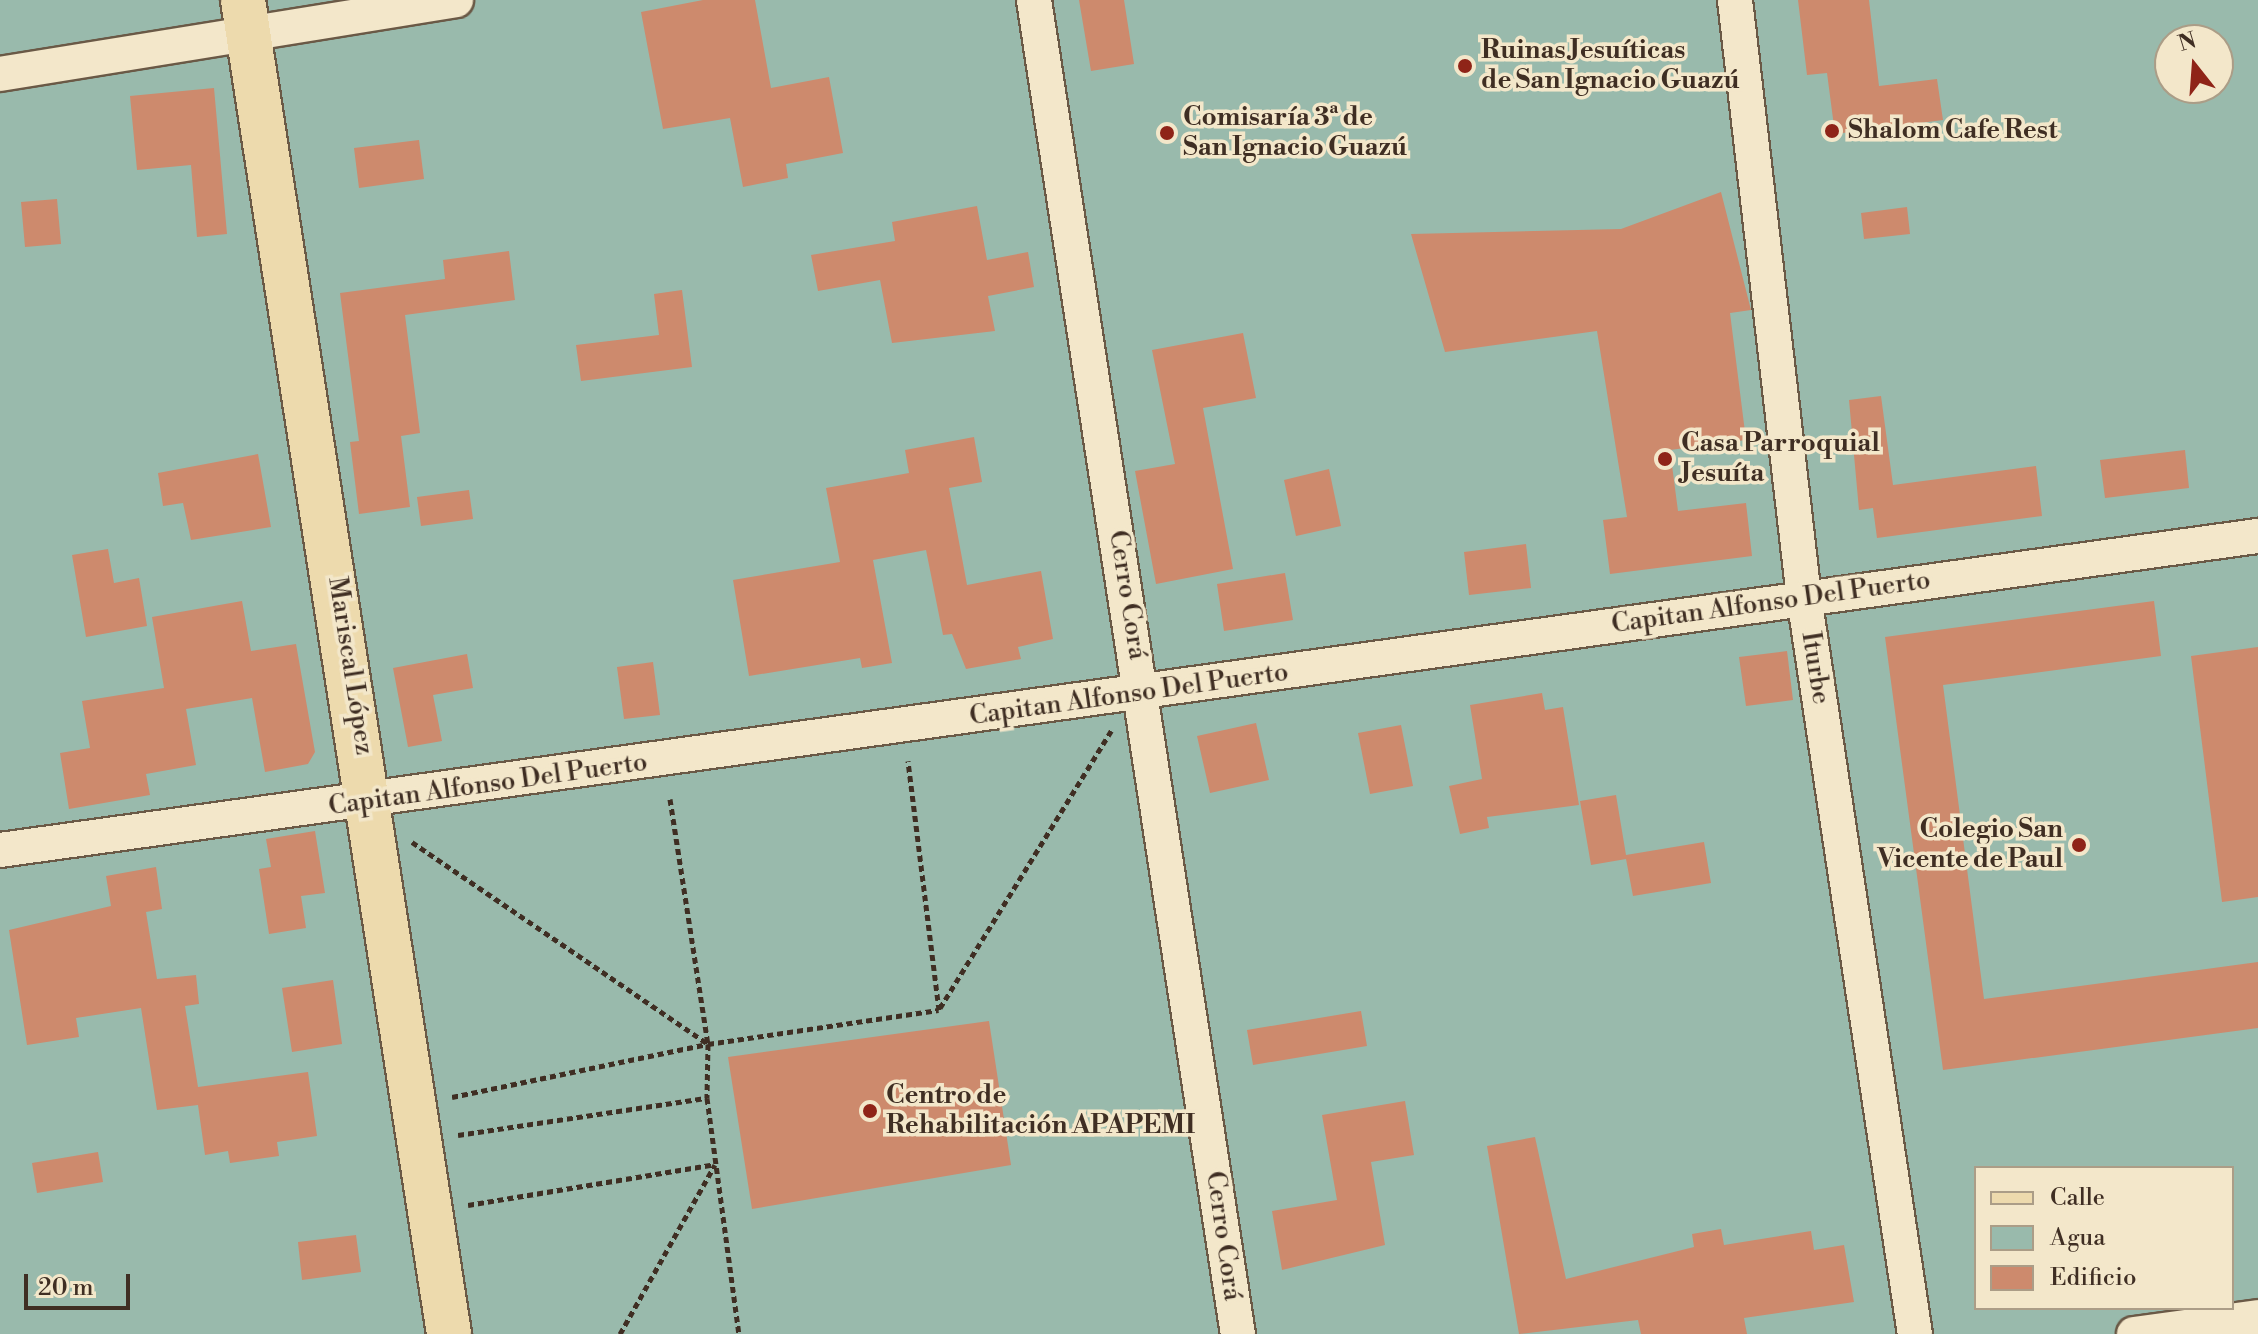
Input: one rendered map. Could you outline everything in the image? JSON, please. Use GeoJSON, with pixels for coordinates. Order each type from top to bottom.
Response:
{"type":"FeatureCollection","features":[{"type":"Feature","properties":{"kind":"main road","name":"Mariscal López"},"geometry":{"type":"LineString","coordinates":[[245,18],[372,802],[449,1334]]}},
{"type":"Feature","properties":{"kind":"street"},"geometry":{"type":"LineString","coordinates":[[0,74],[245,18],[456,0]]}},
{"type":"Feature","properties":{"kind":"street","name":"Cerro Corá"},"geometry":{"type":"LineString","coordinates":[[1034,0],[1143,693],[1238,1334]]}},
{"type":"Feature","properties":{"kind":"street","name":"Iturbe"},"geometry":{"type":"LineString","coordinates":[[1735,0],[1804,597],[1915,1334]]}},
{"type":"Feature","properties":{"kind":"street","name":"Capitan Alfonso Del Puerto"},"geometry":{"type":"LineString","coordinates":[[0,850],[372,802],[1804,597],[2258,536]]}},
{"type":"Feature","properties":{"kind":"street"},"geometry":{"type":"LineString","coordinates":[[2134,1334],[2258,1317]]}},
{"type":"Feature","properties":{"kind":"path"},"geometry":{"type":"LineString","coordinates":[[939,1010],[1111,730]]}},
{"type":"Feature","properties":{"kind":"path"},"geometry":{"type":"LineString","coordinates":[[908,761],[939,1010]]}},
{"type":"Feature","properties":{"kind":"path"},"geometry":{"type":"LineString","coordinates":[[670,799],[708,1044],[707,1098],[739,1334]]}},
{"type":"Feature","properties":{"kind":"path"},"geometry":{"type":"LineString","coordinates":[[412,841],[708,1044]]}},
{"type":"Feature","properties":{"kind":"path"},"geometry":{"type":"LineString","coordinates":[[452,1097],[708,1044],[939,1010]]}},
{"type":"Feature","properties":{"kind":"path"},"geometry":{"type":"LineString","coordinates":[[457,1135],[707,1098]]}},
{"type":"Feature","properties":{"kind":"path"},"geometry":{"type":"LineString","coordinates":[[465,1206],[715,1164]]}},
{"type":"Feature","properties":{"kind":"path"},"geometry":{"type":"LineString","coordinates":[[620,1334],[715,1164]]}},
{"type":"Feature","properties":{"kind":"water"},"geometry":{"type":"Polygon","coordinates":[[[0,0],[2258,0],[2258,1334],[0,1334],[0,0]]]}},
{"type":"Feature","properties":{"kind":"building"},"geometry":{"type":"Polygon","coordinates":[[[703,0],[755,0],[771,88],[829,77],[843,153],[786,164],[788,178],[743,187],[730,118],[663,129],[641,12],[703,0]]]}},
{"type":"Feature","properties":{"kind":"building"},"geometry":{"type":"Polygon","coordinates":[[[1079,0],[1124,0],[1134,64],[1091,71],[1079,0]]]}},
{"type":"Feature","properties":{"kind":"building"},"geometry":{"type":"Polygon","coordinates":[[[1798,0],[1869,0],[1879,86],[1937,79],[1943,120],[1835,134],[1827,73],[1807,75],[1798,0]]]}},
{"type":"Feature","properties":{"kind":"building"},"geometry":{"type":"Polygon","coordinates":[[[214,88],[227,234],[197,237],[191,165],[137,170],[130,96],[214,88]]]}},
{"type":"Feature","properties":{"kind":"building"},"geometry":{"type":"Polygon","coordinates":[[[419,140],[424,179],[359,188],[354,148],[419,140]]]}},
{"type":"Feature","properties":{"kind":"building"},"geometry":{"type":"Polygon","coordinates":[[[1721,192],[1751,310],[1730,313],[1746,440],[1670,450],[1678,511],[1746,503],[1752,556],[1610,574],[1603,520],[1627,517],[1597,331],[1445,352],[1411,234],[1621,229],[1721,192]]]}},
{"type":"Feature","properties":{"kind":"building"},"geometry":{"type":"Polygon","coordinates":[[[57,199],[61,244],[25,247],[21,202],[57,199]]]}},
{"type":"Feature","properties":{"kind":"building"},"geometry":{"type":"Polygon","coordinates":[[[977,206],[987,260],[1028,252],[1034,287],[988,296],[995,331],[892,343],[880,280],[818,291],[811,255],[895,241],[892,222],[977,206]]]}},
{"type":"Feature","properties":{"kind":"building"},"geometry":{"type":"Polygon","coordinates":[[[1907,207],[1910,234],[1864,239],[1861,213],[1907,207]]]}},
{"type":"Feature","properties":{"kind":"building"},"geometry":{"type":"Polygon","coordinates":[[[509,251],[515,300],[405,315],[420,433],[401,436],[410,507],[359,514],[350,442],[359,441],[340,293],[445,279],[443,260],[509,251]]]}},
{"type":"Feature","properties":{"kind":"building"},"geometry":{"type":"Polygon","coordinates":[[[682,290],[692,367],[581,381],[576,345],[659,335],[654,294],[682,290]]]}},
{"type":"Feature","properties":{"kind":"building"},"geometry":{"type":"Polygon","coordinates":[[[1243,333],[1256,398],[1203,408],[1233,569],[1156,584],[1135,471],[1175,464],[1152,350],[1243,333]]]}},
{"type":"Feature","properties":{"kind":"building"},"geometry":{"type":"Polygon","coordinates":[[[1881,396],[1893,485],[2036,466],[2042,516],[1877,538],[1873,508],[1859,510],[1849,400],[1881,396]]]}},
{"type":"Feature","properties":{"kind":"building"},"geometry":{"type":"Polygon","coordinates":[[[974,437],[982,482],[949,488],[967,585],[1041,571],[1053,639],[1018,647],[1021,659],[966,669],[952,634],[943,635],[926,550],[873,560],[892,663],[862,668],[860,658],[749,676],[733,580],[840,562],[826,488],[909,473],[905,450],[974,437]]]}},
{"type":"Feature","properties":{"kind":"building"},"geometry":{"type":"Polygon","coordinates":[[[2185,450],[2189,488],[2105,498],[2100,460],[2185,450]]]}},
{"type":"Feature","properties":{"kind":"building"},"geometry":{"type":"Polygon","coordinates":[[[258,454],[271,527],[191,540],[183,503],[163,506],[158,473],[258,454]]]}},
{"type":"Feature","properties":{"kind":"building"},"geometry":{"type":"Polygon","coordinates":[[[1329,469],[1341,526],[1296,536],[1284,480],[1329,469]]]}},
{"type":"Feature","properties":{"kind":"building"},"geometry":{"type":"Polygon","coordinates":[[[469,490],[473,519],[421,526],[417,497],[469,490]]]}},
{"type":"Feature","properties":{"kind":"building"},"geometry":{"type":"Polygon","coordinates":[[[1526,544],[1531,588],[1469,595],[1464,552],[1526,544]]]}},
{"type":"Feature","properties":{"kind":"building"},"geometry":{"type":"Polygon","coordinates":[[[108,549],[114,583],[139,578],[147,626],[86,637],[72,555],[108,549]]]}},
{"type":"Feature","properties":{"kind":"building"},"geometry":{"type":"Polygon","coordinates":[[[1285,573],[1293,620],[1224,631],[1217,584],[1285,573]]]}},
{"type":"Feature","properties":{"kind":"building"},"geometry":{"type":"Polygon","coordinates":[[[242,601],[251,651],[296,644],[315,752],[308,764],[265,772],[252,698],[186,709],[196,765],[146,774],[150,795],[69,809],[60,753],[90,748],[82,701],[164,688],[152,617],[242,601]]]}},
{"type":"Feature","properties":{"kind":"building","name":"Colegio San Vicente de Paul"},"geometry":{"type":"Polygon","coordinates":[[[2154,601],[2161,656],[1943,685],[1984,999],[2258,962],[2258,1028],[1943,1070],[1885,637],[2154,601]]]}},
{"type":"Feature","properties":{"kind":"building"},"geometry":{"type":"Polygon","coordinates":[[[2258,647],[2258,897],[2222,902],[2191,656],[2258,647]]]}},
{"type":"Feature","properties":{"kind":"building"},"geometry":{"type":"Polygon","coordinates":[[[1787,651],[1793,700],[1746,706],[1739,657],[1787,651]]]}},
{"type":"Feature","properties":{"kind":"building"},"geometry":{"type":"Polygon","coordinates":[[[467,654],[473,688],[433,695],[442,741],[408,747],[393,668],[467,654]]]}},
{"type":"Feature","properties":{"kind":"building"},"geometry":{"type":"Polygon","coordinates":[[[653,662],[660,715],[624,719],[617,667],[653,662]]]}},
{"type":"Feature","properties":{"kind":"building"},"geometry":{"type":"Polygon","coordinates":[[[1542,693],[1545,710],[1563,707],[1579,805],[1487,817],[1489,828],[1460,834],[1449,786],[1482,779],[1470,705],[1542,693]]]}},
{"type":"Feature","properties":{"kind":"building"},"geometry":{"type":"Polygon","coordinates":[[[1256,723],[1269,780],[1210,793],[1197,736],[1256,723]]]}},
{"type":"Feature","properties":{"kind":"building"},"geometry":{"type":"Polygon","coordinates":[[[1401,725],[1413,786],[1370,794],[1358,733],[1401,725]]]}},
{"type":"Feature","properties":{"kind":"building"},"geometry":{"type":"Polygon","coordinates":[[[1616,795],[1626,855],[1704,842],[1711,883],[1633,896],[1626,859],[1591,865],[1580,801],[1616,795]]]}},
{"type":"Feature","properties":{"kind":"building"},"geometry":{"type":"Polygon","coordinates":[[[315,831],[325,893],[301,896],[306,928],[269,934],[259,869],[271,867],[266,839],[315,831]]]}},
{"type":"Feature","properties":{"kind":"building"},"geometry":{"type":"Polygon","coordinates":[[[156,867],[162,909],[146,912],[157,979],[196,975],[199,1004],[185,1006],[198,1087],[308,1072],[317,1136],[277,1142],[279,1156],[230,1163],[228,1151],[205,1155],[198,1105],[157,1110],[141,1008],[76,1018],[79,1037],[27,1045],[9,930],[111,906],[106,876],[156,867]]]}},
{"type":"Feature","properties":{"kind":"building"},"geometry":{"type":"Polygon","coordinates":[[[333,980],[342,1044],[292,1052],[282,988],[333,980]]]}},
{"type":"Feature","properties":{"kind":"building"},"geometry":{"type":"Polygon","coordinates":[[[1361,1011],[1367,1046],[1253,1065],[1247,1030],[1361,1011]]]}},
{"type":"Feature","properties":{"kind":"building","name":"Centro de Rehabilitación APAPEMI"},"geometry":{"type":"Polygon","coordinates":[[[989,1021],[1011,1165],[752,1209],[728,1057],[989,1021]]]}},
{"type":"Feature","properties":{"kind":"building"},"geometry":{"type":"Polygon","coordinates":[[[1405,1101],[1414,1155],[1371,1162],[1385,1245],[1282,1270],[1272,1211],[1337,1200],[1322,1115],[1405,1101]]]}},
{"type":"Feature","properties":{"kind":"building"},"geometry":{"type":"Polygon","coordinates":[[[1535,1137],[1566,1279],[1694,1247],[1692,1234],[1721,1229],[1724,1245],[1811,1231],[1814,1250],[1844,1245],[1854,1302],[1744,1318],[1747,1334],[1641,1334],[1638,1320],[1519,1334],[1487,1146],[1535,1137]]]}},
{"type":"Feature","properties":{"kind":"building"},"geometry":{"type":"Polygon","coordinates":[[[98,1152],[103,1182],[37,1193],[32,1163],[98,1152]]]}},
{"type":"Feature","properties":{"kind":"building"},"geometry":{"type":"Polygon","coordinates":[[[356,1235],[361,1272],[302,1280],[298,1242],[356,1235]]]}},
{"type":"Feature","properties":{"kind":"place","name":"Ruinas Jesuíticas de San Ignacio Guazú"},"geometry":{"type":"Point","coordinates":[1465,66]}},
{"type":"Feature","properties":{"kind":"place","name":"Shalom Cafe Rest"},"geometry":{"type":"Point","coordinates":[1832,131]}},
{"type":"Feature","properties":{"kind":"place","name":"Comisaría 3ª de San Ignacio Guazú"},"geometry":{"type":"Point","coordinates":[1167,133]}},
{"type":"Feature","properties":{"kind":"place","name":"Casa Parroquial Jesuíta"},"geometry":{"type":"Point","coordinates":[1665,459]}},
{"type":"Feature","properties":{"kind":"place","name":"Colegio San Vicente de Paul"},"geometry":{"type":"Point","coordinates":[2079,845]}},
{"type":"Feature","properties":{"kind":"place","name":"Centro de Rehabilitación APAPEMI"},"geometry":{"type":"Point","coordinates":[870,1111]}}]}
